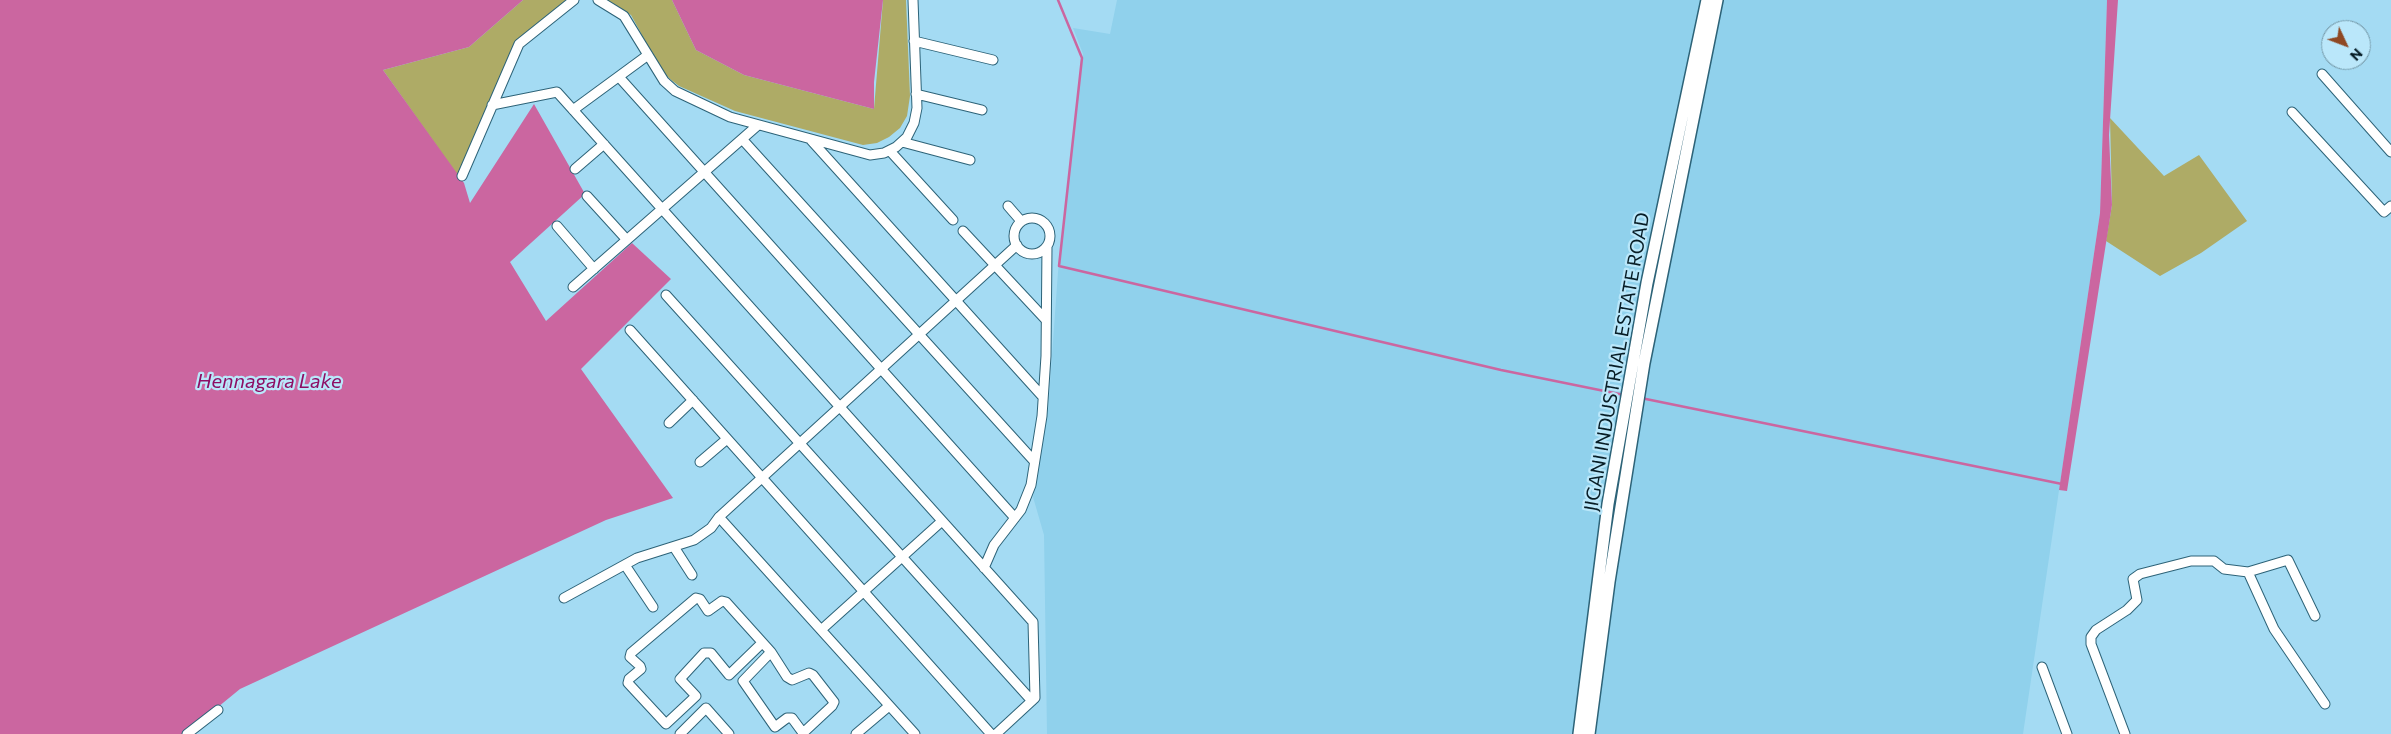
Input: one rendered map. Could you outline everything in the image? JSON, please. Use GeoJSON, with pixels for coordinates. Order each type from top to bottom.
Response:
{"type":"FeatureCollection","features":[{"type":"Feature","properties":{"kind":"main road","name":"JIGANI INDUSTRIAL ESTATE ROAD"},"geometry":{"type":"LineString","coordinates":[[1589,734],[1647,283],[1707,0]]}},
{"type":"Feature","properties":{"kind":"main road","name":"JIGANI INDUSTRIAL ESTATE ROAD"},"geometry":{"type":"LineString","coordinates":[[1579,734],[1608,504],[1633,397],[1717,0]]}},
{"type":"Feature","properties":{"kind":"street"},"geometry":{"type":"LineString","coordinates":[[462,176],[519,44],[574,0]]}},
{"type":"Feature","properties":{"kind":"street"},"geometry":{"type":"LineString","coordinates":[[598,0],[624,16],[664,81],[675,91],[730,117],[863,154],[877,155],[890,151],[902,142],[914,123],[916,94],[913,0]]}},
{"type":"Feature","properties":{"kind":"street"},"geometry":{"type":"LineString","coordinates":[[914,41],[993,60]]}},
{"type":"Feature","properties":{"kind":"street"},"geometry":{"type":"LineString","coordinates":[[573,110],[648,55]]}},
{"type":"Feature","properties":{"kind":"street"},"geometry":{"type":"LineString","coordinates":[[2322,74],[2391,152]]}},
{"type":"Feature","properties":{"kind":"street"},"geometry":{"type":"LineString","coordinates":[[618,77],[1015,518]]}},
{"type":"Feature","properties":{"kind":"street"},"geometry":{"type":"LineString","coordinates":[[492,105],[557,92],[1033,622],[1036,698],[996,734]]}},
{"type":"Feature","properties":{"kind":"street"},"geometry":{"type":"LineString","coordinates":[[916,94],[982,110]]}},
{"type":"Feature","properties":{"kind":"street"},"geometry":{"type":"LineString","coordinates":[[2292,112],[2384,212],[2391,206]]}},
{"type":"Feature","properties":{"kind":"street"},"geometry":{"type":"LineString","coordinates":[[573,287],[758,125]]}},
{"type":"Feature","properties":{"kind":"street"},"geometry":{"type":"LineString","coordinates":[[742,139],[1034,461]]}},
{"type":"Feature","properties":{"kind":"street"},"geometry":{"type":"LineString","coordinates":[[810,140],[1043,397]]}},
{"type":"Feature","properties":{"kind":"street"},"geometry":{"type":"LineString","coordinates":[[902,142],[970,160]]}},
{"type":"Feature","properties":{"kind":"street"},"geometry":{"type":"LineString","coordinates":[[575,169],[604,144]]}},
{"type":"Feature","properties":{"kind":"street"},"geometry":{"type":"LineString","coordinates":[[890,151],[953,220]]}},
{"type":"Feature","properties":{"kind":"street"},"geometry":{"type":"LineString","coordinates":[[587,196],[627,240]]}},
{"type":"Feature","properties":{"kind":"street"},"geometry":{"type":"LineString","coordinates":[[1008,206],[1022,221]]}},
{"type":"Feature","properties":{"kind":"street"},"geometry":{"type":"LineString","coordinates":[[984,568],[994,546],[1015,518],[1028,494],[1043,397],[1047,246],[1050,233],[1043,222],[1034,218],[1022,221],[1015,230],[1017,245],[1022,251],[1031,254],[1040,252],[1047,246]]}},
{"type":"Feature","properties":{"kind":"street"},"geometry":{"type":"LineString","coordinates":[[556,226],[594,269]]}},
{"type":"Feature","properties":{"kind":"street"},"geometry":{"type":"LineString","coordinates":[[964,231],[1046,320]]}},
{"type":"Feature","properties":{"kind":"street"},"geometry":{"type":"LineString","coordinates":[[564,598],[637,558],[700,537],[711,528],[719,517],[1017,245]]}},
{"type":"Feature","properties":{"kind":"street"},"geometry":{"type":"LineString","coordinates":[[666,295],[1032,701]]}},
{"type":"Feature","properties":{"kind":"street"},"geometry":{"type":"LineString","coordinates":[[630,330],[991,734]]}},
{"type":"Feature","properties":{"kind":"street"},"geometry":{"type":"LineString","coordinates":[[669,423],[693,400]]}},
{"type":"Feature","properties":{"kind":"street"},"geometry":{"type":"LineString","coordinates":[[700,462],[727,439]]}},
{"type":"Feature","properties":{"kind":"street"},"geometry":{"type":"LineString","coordinates":[[719,517],[915,734]]}},
{"type":"Feature","properties":{"kind":"street"},"geometry":{"type":"LineString","coordinates":[[821,630],[942,521]]}},
{"type":"Feature","properties":{"kind":"street"},"geometry":{"type":"LineString","coordinates":[[674,547],[692,575]]}},
{"type":"Feature","properties":{"kind":"street"},"geometry":{"type":"LineString","coordinates":[[2125,734],[2091,644],[2091,637],[2096,630],[2127,610],[2136,600],[2133,579],[2140,574],[2191,561],[2214,561],[2224,569],[2248,572],[2288,560],[2315,616]]}},
{"type":"Feature","properties":{"kind":"street"},"geometry":{"type":"LineString","coordinates":[[625,565],[653,607]]}},
{"type":"Feature","properties":{"kind":"street"},"geometry":{"type":"LineString","coordinates":[[2248,572],[2274,629],[2325,704]]}},
{"type":"Feature","properties":{"kind":"street"},"geometry":{"type":"LineString","coordinates":[[696,696],[666,724],[628,683],[629,679],[641,670],[640,666],[630,657],[631,653],[696,598],[700,599],[708,611],[722,601],[726,602],[771,652],[787,677],[792,680],[809,673],[834,702],[803,734],[792,718],[787,718],[775,727],[743,681],[771,652]]}},
{"type":"Feature","properties":{"kind":"street"},"geometry":{"type":"LineString","coordinates":[[729,734],[680,679],[704,653],[711,653],[729,675],[762,643]]}},
{"type":"Feature","properties":{"kind":"street"},"geometry":{"type":"LineString","coordinates":[[2042,667],[2067,734]]}},
{"type":"Feature","properties":{"kind":"street"},"geometry":{"type":"LineString","coordinates":[[856,734],[889,706]]}},
{"type":"Feature","properties":{"kind":"street"},"geometry":{"type":"LineString","coordinates":[[680,734],[706,708]]}},
{"type":"Feature","properties":{"kind":"street"},"geometry":{"type":"LineString","coordinates":[[187,734],[218,710]]}},
{"type":"Feature","properties":{"kind":"shaded area"},"geometry":{"type":"Polygon","coordinates":[[[523,0],[568,0],[519,41],[458,176],[383,70],[469,47],[523,0]]]}},
{"type":"Feature","properties":{"kind":"shaded area"},"geometry":{"type":"Polygon","coordinates":[[[604,0],[672,0],[696,50],[744,75],[874,109],[883,0],[906,0],[910,96],[907,116],[900,128],[889,137],[877,143],[863,145],[735,111],[679,86],[670,79],[661,70],[631,15],[604,0]]]}},
{"type":"Feature","properties":{"kind":"shaded area"},"geometry":{"type":"Polygon","coordinates":[[[1117,0],[2107,0],[2100,213],[2023,734],[1047,734],[1044,535],[1033,497],[1048,411],[1058,272],[1083,54],[1073,28],[1110,34],[1117,0]]]}},
{"type":"Feature","properties":{"kind":"shaded area"},"geometry":{"type":"Polygon","coordinates":[[[2110,118],[2164,176],[2199,155],[2247,221],[2201,253],[2160,276],[2106,241],[2112,205],[2110,118]]]}},
{"type":"Feature","properties":{"kind":"water","name":"Hennagara Lake"},"geometry":{"type":"Polygon","coordinates":[[[0,0],[523,0],[469,47],[383,70],[464,183],[470,203],[534,104],[585,194],[510,262],[546,321],[632,243],[671,279],[581,369],[673,498],[606,520],[240,689],[185,734],[0,734],[0,0]]]}},
{"type":"Feature","properties":{"kind":"water"},"geometry":{"type":"Polygon","coordinates":[[[672,0],[883,0],[874,82],[874,109],[744,75],[696,50],[672,0]]]}},
{"type":"Feature","properties":{"kind":"water"},"geometry":{"type":"Polygon","coordinates":[[[2107,0],[2118,0],[2109,135],[2112,205],[2067,491],[2059,490],[2100,213],[2107,0]]]}},
{"type":"Feature","properties":{"kind":"waterway"},"geometry":{"type":"LineString","coordinates":[[1058,0],[1082,58],[1059,266],[1501,370],[1624,395]]}},
{"type":"Feature","properties":{"kind":"waterway"},"geometry":{"type":"LineString","coordinates":[[1641,398],[2062,484]]}}]}
